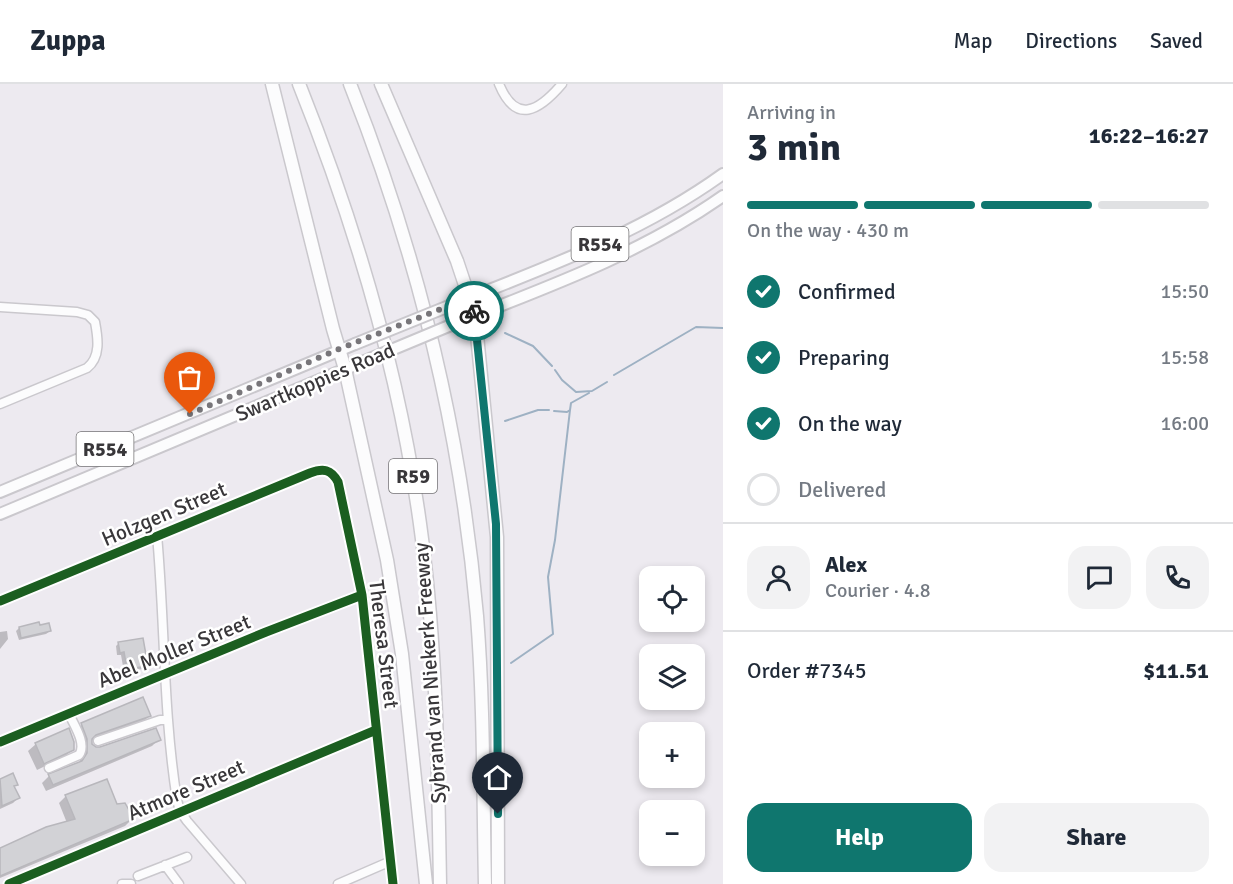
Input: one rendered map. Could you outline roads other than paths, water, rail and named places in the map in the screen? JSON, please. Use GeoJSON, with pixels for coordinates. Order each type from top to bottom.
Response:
{"type":"FeatureCollection","features":[{"type":"Feature","properties":{"kind":"highway"},"geometry":{"type":"LineString","coordinates":[[272,84],[345,369],[390,578],[402,654],[426,884]]}},
{"type":"Feature","properties":{"kind":"highway","name":"Sybrand van Niekerk Freeway"},"geometry":{"type":"LineString","coordinates":[[300,84],[328,155],[367,274],[409,453],[421,533],[432,637],[440,884]]}},
{"type":"Feature","properties":{"kind":"highway","name":"Sybrand van Niekerk Freeway"},"geometry":{"type":"LineString","coordinates":[[350,84],[384,175],[420,290],[439,367],[455,448],[467,524],[477,627],[481,694],[485,884]]}},
{"type":"Feature","properties":{"kind":"highway"},"geometry":{"type":"LineString","coordinates":[[381,84],[457,261],[475,315],[497,537],[498,884]]}},
{"type":"Feature","properties":{"kind":"main road","name":"Swartkoppies Road"},"geometry":{"type":"LineString","coordinates":[[0,492],[339,349],[469,298],[638,227],[723,174]]}},
{"type":"Feature","properties":{"kind":"main road","name":"Swartkoppies Road"},"geometry":{"type":"LineString","coordinates":[[0,514],[614,258],[673,229],[723,196]]}},
{"type":"Feature","properties":{"kind":"street"},"geometry":{"type":"LineString","coordinates":[[499,84],[509,104],[515,108],[527,110],[543,104],[562,84]]}},
{"type":"Feature","properties":{"kind":"street"},"geometry":{"type":"LineString","coordinates":[[0,307],[77,312],[88,315],[95,322],[98,344],[95,359],[87,368],[0,404]]}},
{"type":"Feature","properties":{"kind":"street","name":"Holzgen Street"},"geometry":{"type":"LineString","coordinates":[[0,601],[320,470],[330,472],[338,482]]}},
{"type":"Feature","properties":{"kind":"street","name":"Theresa Street"},"geometry":{"type":"LineString","coordinates":[[338,482],[362,595],[393,884]]}},
{"type":"Feature","properties":{"kind":"street"},"geometry":{"type":"LineString","coordinates":[[157,535],[168,720],[174,786],[180,811],[241,884]]}},
{"type":"Feature","properties":{"kind":"street","name":"Abel Moller Street"},"geometry":{"type":"LineString","coordinates":[[0,742],[266,632],[362,595]]}},
{"type":"Feature","properties":{"kind":"street"},"geometry":{"type":"LineString","coordinates":[[49,768],[80,755],[82,752],[83,746],[69,714]]}},
{"type":"Feature","properties":{"kind":"street"},"geometry":{"type":"LineString","coordinates":[[98,741],[160,720],[168,720]]}},
{"type":"Feature","properties":{"kind":"street","name":"Atmore Street"},"geometry":{"type":"LineString","coordinates":[[9,884],[376,730]]}},
{"type":"Feature","properties":{"kind":"street"},"geometry":{"type":"LineString","coordinates":[[138,876],[187,857]]}},
{"type":"Feature","properties":{"kind":"street"},"geometry":{"type":"LineString","coordinates":[[338,884],[391,861]]}},
{"type":"Feature","properties":{"kind":"street"},"geometry":{"type":"LineString","coordinates":[[165,865],[179,884]]}},
{"type":"Feature","properties":{"kind":"street"},"geometry":{"type":"LineString","coordinates":[[122,884],[131,884]]}},
{"type":"Feature","properties":{"kind":"waterway"},"geometry":{"type":"LineString","coordinates":[[614,375],[696,327],[723,328]]}},
{"type":"Feature","properties":{"kind":"waterway"},"geometry":{"type":"LineString","coordinates":[[505,333],[533,346],[552,366]]}},
{"type":"Feature","properties":{"kind":"waterway"},"geometry":{"type":"LineString","coordinates":[[555,370],[562,380],[576,392],[592,391],[607,382]]}},
{"type":"Feature","properties":{"kind":"waterway"},"geometry":{"type":"LineString","coordinates":[[554,411],[567,412],[570,410],[571,403],[589,393]]}},
{"type":"Feature","properties":{"kind":"waterway"},"geometry":{"type":"LineString","coordinates":[[505,421],[538,410],[549,410]]}},
{"type":"Feature","properties":{"kind":"waterway"},"geometry":{"type":"LineString","coordinates":[[511,663],[553,634],[548,577],[555,540],[570,410]]}}]}
